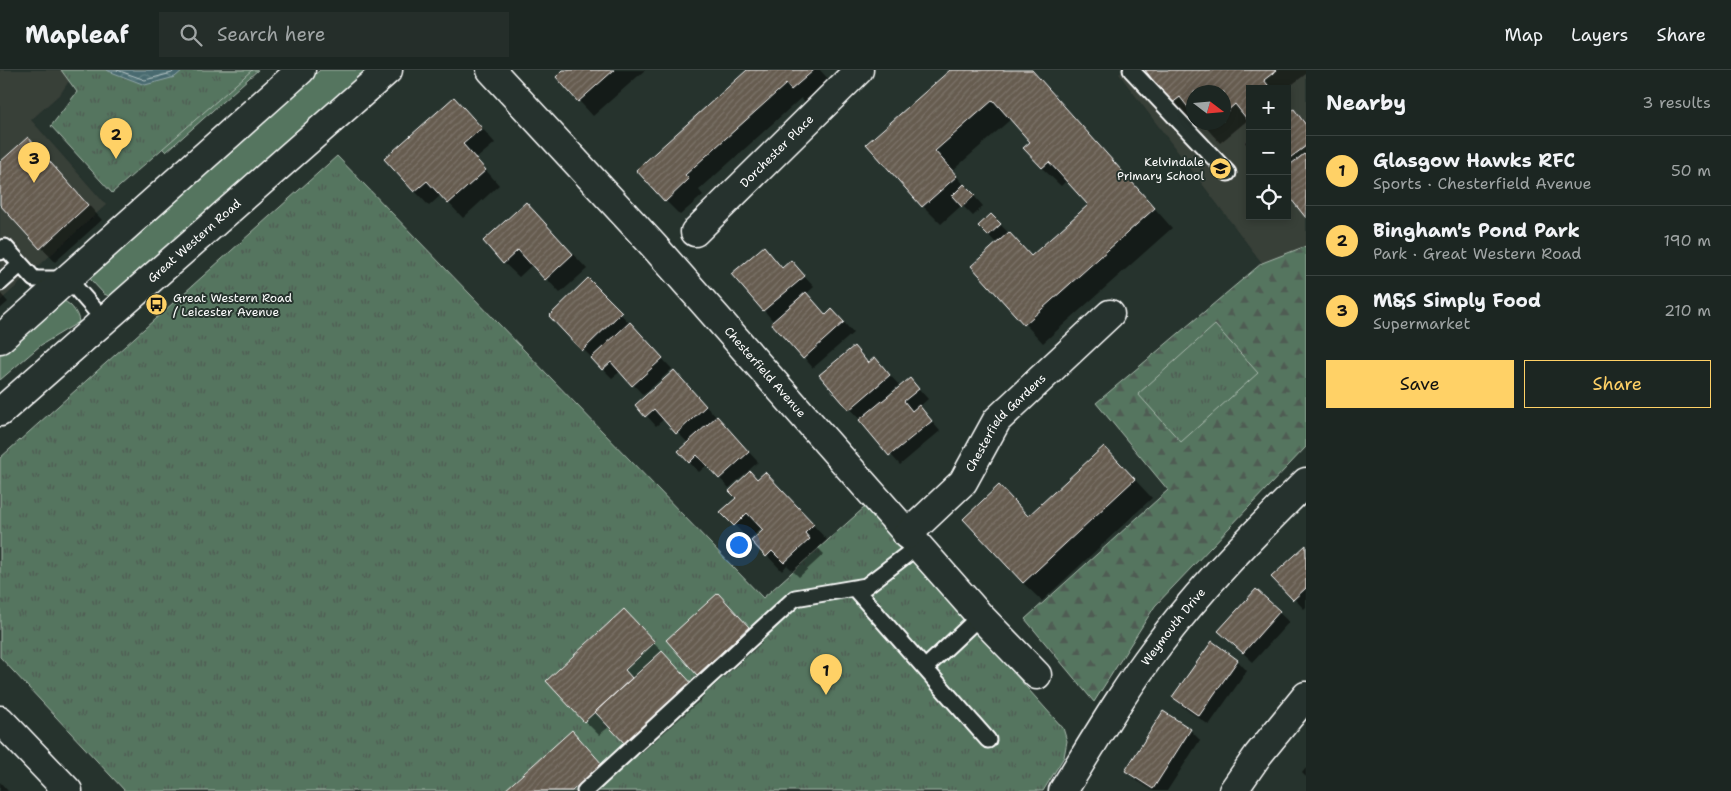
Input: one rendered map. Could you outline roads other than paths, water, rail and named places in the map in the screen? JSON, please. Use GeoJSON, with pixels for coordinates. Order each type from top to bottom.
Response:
{"type":"FeatureCollection","features":[{"type":"Feature","properties":{"kind":"street"},"geometry":{"type":"LineString","coordinates":[[0,338],[301,70]]}},
{"type":"Feature","properties":{"kind":"street","name":"Great Western Road"},"geometry":{"type":"LineString","coordinates":[[0,412],[388,70]]}},
{"type":"Feature","properties":{"kind":"street","name":"Chesterfield Avenue"},"geometry":{"type":"LineString","coordinates":[[492,70],[653,245],[980,616],[1037,675]]}},
{"type":"Feature","properties":{"kind":"street","name":"Dorchester Place"},"geometry":{"type":"LineString","coordinates":[[694,232],[859,70]]}},
{"type":"Feature","properties":{"kind":"street","name":"Chesterfield Gardens"},"geometry":{"type":"LineString","coordinates":[[912,540],[963,482],[998,420],[1110,314]]}},
{"type":"Feature","properties":{"kind":"street","name":"Weymouth Drive"},"geometry":{"type":"LineString","coordinates":[[1063,791],[1131,683],[1162,640],[1197,596],[1306,482]]}},
{"type":"Feature","properties":{"kind":"street"},"geometry":{"type":"LineString","coordinates":[[1233,791],[1258,755],[1306,696]]}},
{"type":"Feature","properties":{"kind":"street"},"geometry":{"type":"LineString","coordinates":[[0,720],[68,791]]}},
{"type":"Feature","properties":{"kind":"lane"},"geometry":{"type":"LineString","coordinates":[[1131,70],[1228,173]]}},
{"type":"Feature","properties":{"kind":"lane"},"geometry":{"type":"LineString","coordinates":[[2,247],[34,279],[68,279],[104,320]]}},
{"type":"Feature","properties":{"kind":"lane"},"geometry":{"type":"LineString","coordinates":[[0,283],[20,265]]}},
{"type":"Feature","properties":{"kind":"lane"},"geometry":{"type":"LineString","coordinates":[[585,791],[795,598],[866,586],[912,540]]}},
{"type":"Feature","properties":{"kind":"lane"},"geometry":{"type":"LineString","coordinates":[[854,588],[988,740]]}},
{"type":"Feature","properties":{"kind":"lane"},"geometry":{"type":"LineString","coordinates":[[925,668],[980,616]]}},
{"type":"Feature","properties":{"kind":"water"},"geometry":{"type":"Polygon","coordinates":[[[106,70],[183,70],[175,77],[145,85],[106,70]]]}},
{"type":"Feature","properties":{"kind":"place","name":"Bingham's Pond Park"},"geometry":{"type":"Point","coordinates":[116,159]}},
{"type":"Feature","properties":{"kind":"place","name":"Kelvindale Primary School"},"geometry":{"type":"Point","coordinates":[1220,169]}},
{"type":"Feature","properties":{"kind":"place","name":"M&S Simply Food"},"geometry":{"type":"Point","coordinates":[34,183]}},
{"type":"Feature","properties":{"kind":"place","name":"Great Western Road / Leicester Avenue"},"geometry":{"type":"Point","coordinates":[157,305]}},
{"type":"Feature","properties":{"kind":"place","name":"Glasgow Hawks RFC"},"geometry":{"type":"Point","coordinates":[826,695]}}]}
